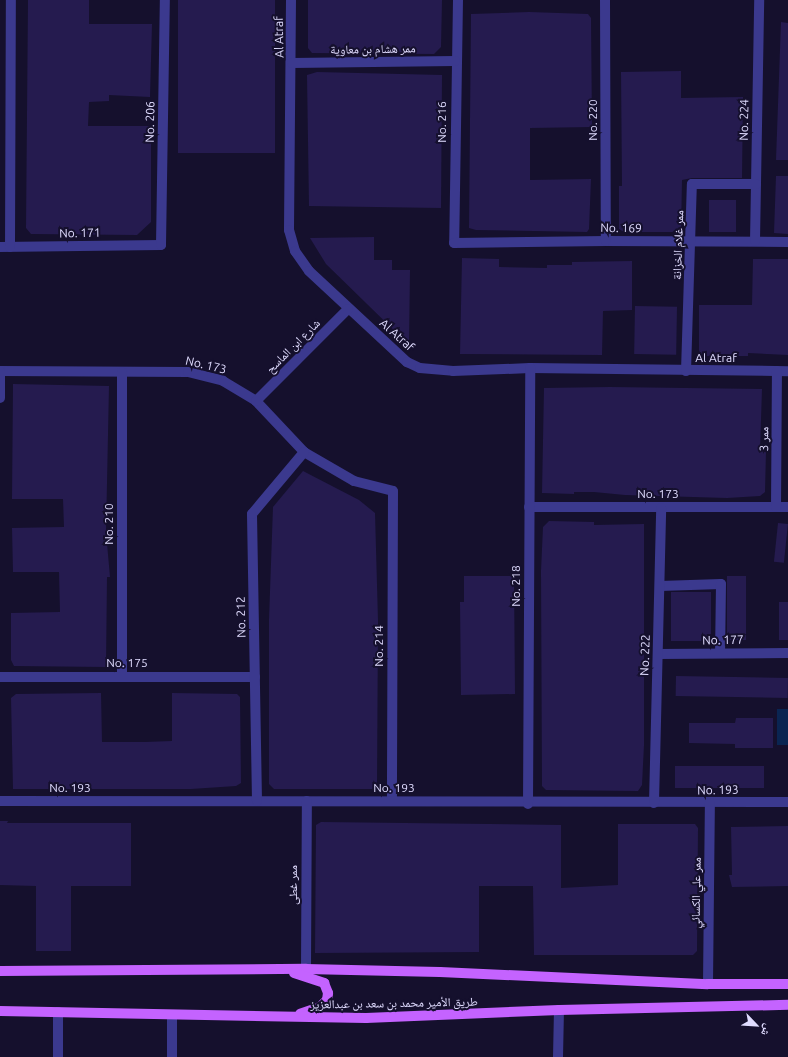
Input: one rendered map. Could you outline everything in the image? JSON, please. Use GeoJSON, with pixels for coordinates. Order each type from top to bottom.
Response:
{"type":"FeatureCollection","features":[{"type":"Feature","properties":{"kind":"main road"},"geometry":{"type":"LineString","coordinates":[[272,969],[309,976],[324,983],[327,987],[327,1000],[320,1007],[284,1018]]}},
{"type":"Feature","properties":{"kind":"main road"},"geometry":{"type":"LineString","coordinates":[[0,971],[306,969],[448,972],[708,984],[788,984]]}},
{"type":"Feature","properties":{"kind":"main road","name":"طريق الأمير محمد بن سعد بن عبدالعزيز"},"geometry":{"type":"LineString","coordinates":[[0,1011],[284,1018],[478,1015],[559,1010],[788,1005]]}},
{"type":"Feature","properties":{"kind":"street"},"geometry":{"type":"LineString","coordinates":[[5,247],[11,0]]}},
{"type":"Feature","properties":{"kind":"street","name":"No. 206"},"geometry":{"type":"LineString","coordinates":[[161,245],[165,0]]}},
{"type":"Feature","properties":{"kind":"street","name":"Al Atraf"},"geometry":{"type":"LineString","coordinates":[[291,0],[292,64],[289,230],[295,251],[309,271],[348,309],[407,362],[420,368],[453,371],[530,368],[788,371]]}},
{"type":"Feature","properties":{"kind":"street","name":"No. 216"},"geometry":{"type":"LineString","coordinates":[[454,244],[455,61],[458,0]]}},
{"type":"Feature","properties":{"kind":"street","name":"No. 220"},"geometry":{"type":"LineString","coordinates":[[606,0],[606,241]]}},
{"type":"Feature","properties":{"kind":"street","name":"No. 224"},"geometry":{"type":"LineString","coordinates":[[755,241],[759,0]]}},
{"type":"Feature","properties":{"kind":"street","name":"ممر هشام بن معاوية"},"geometry":{"type":"LineString","coordinates":[[292,64],[455,61]]}},
{"type":"Feature","properties":{"kind":"street","name":"ممر غلام الخزانة"},"geometry":{"type":"LineString","coordinates":[[686,370],[692,184],[756,184]]}},
{"type":"Feature","properties":{"kind":"street","name":"No. 169"},"geometry":{"type":"LineString","coordinates":[[454,244],[606,241],[691,243],[755,241],[788,242]]}},
{"type":"Feature","properties":{"kind":"street","name":"No. 171"},"geometry":{"type":"LineString","coordinates":[[5,247],[161,245]]}},
{"type":"Feature","properties":{"kind":"street","name":"شارع ابن الماسح"},"geometry":{"type":"LineString","coordinates":[[256,402],[348,309]]}},
{"type":"Feature","properties":{"kind":"street","name":"No. 218"},"geometry":{"type":"LineString","coordinates":[[528,804],[530,368]]}},
{"type":"Feature","properties":{"kind":"street"},"geometry":{"type":"LineString","coordinates":[[0,371],[0,398]]}},
{"type":"Feature","properties":{"kind":"street","name":"No. 173"},"geometry":{"type":"LineString","coordinates":[[0,371],[188,372],[223,381],[256,402],[304,452],[354,481],[393,491]]}},
{"type":"Feature","properties":{"kind":"street","name":"ممر 3"},"geometry":{"type":"LineString","coordinates":[[776,507],[778,371]]}},
{"type":"Feature","properties":{"kind":"street","name":"No. 210"},"geometry":{"type":"LineString","coordinates":[[122,372],[122,676]]}},
{"type":"Feature","properties":{"kind":"street","name":"No. 212"},"geometry":{"type":"LineString","coordinates":[[257,801],[252,514],[304,452]]}},
{"type":"Feature","properties":{"kind":"street","name":"No. 214"},"geometry":{"type":"LineString","coordinates":[[392,801],[393,491]]}},
{"type":"Feature","properties":{"kind":"street","name":"No. 173"},"geometry":{"type":"LineString","coordinates":[[529,507],[788,507]]}},
{"type":"Feature","properties":{"kind":"street","name":"No. 222"},"geometry":{"type":"LineString","coordinates":[[654,803],[661,508]]}},
{"type":"Feature","properties":{"kind":"street"},"geometry":{"type":"LineString","coordinates":[[660,586],[721,584],[720,653]]}},
{"type":"Feature","properties":{"kind":"street","name":"No. 177"},"geometry":{"type":"LineString","coordinates":[[658,654],[788,653]]}},
{"type":"Feature","properties":{"kind":"street","name":"No. 175"},"geometry":{"type":"LineString","coordinates":[[0,677],[255,677]]}},
{"type":"Feature","properties":{"kind":"street","name":"No. 193"},"geometry":{"type":"LineString","coordinates":[[0,801],[392,801],[528,804],[788,802]]}},
{"type":"Feature","properties":{"kind":"street","name":"ممر غطى"},"geometry":{"type":"LineString","coordinates":[[306,969],[307,801]]}},
{"type":"Feature","properties":{"kind":"street","name":"ممر علي الكسائي"},"geometry":{"type":"LineString","coordinates":[[708,984],[710,802]]}},
{"type":"Feature","properties":{"kind":"street"},"geometry":{"type":"LineString","coordinates":[[558,1057],[559,1010]]}},
{"type":"Feature","properties":{"kind":"street"},"geometry":{"type":"LineString","coordinates":[[58,1012],[58,1057]]}},
{"type":"Feature","properties":{"kind":"street"},"geometry":{"type":"LineString","coordinates":[[172,1015],[172,1057]]}},
{"type":"Feature","properties":{"kind":"water"},"geometry":{"type":"Polygon","coordinates":[[[777,709],[788,709],[788,745],[777,745],[777,709]]]}},
{"type":"Feature","properties":{"kind":"building"},"geometry":{"type":"Polygon","coordinates":[[[28,0],[89,0],[89,24],[152,24],[150,97],[109,95],[109,101],[89,102],[88,126],[151,126],[151,222],[137,235],[31,234],[26,228],[28,0]]]}},
{"type":"Feature","properties":{"kind":"building"},"geometry":{"type":"Polygon","coordinates":[[[178,0],[275,0],[275,153],[178,153],[178,0]]]}},
{"type":"Feature","properties":{"kind":"building"},"geometry":{"type":"Polygon","coordinates":[[[308,0],[442,0],[441,47],[434,54],[312,53],[308,48],[308,0]]]}},
{"type":"Feature","properties":{"kind":"building"},"geometry":{"type":"Polygon","coordinates":[[[529,12],[588,14],[591,18],[592,127],[530,128],[530,180],[591,179],[589,229],[587,232],[476,230],[469,228],[471,14],[529,12]]]}},
{"type":"Feature","properties":{"kind":"building"},"geometry":{"type":"Polygon","coordinates":[[[781,22],[788,23],[788,160],[776,160],[781,22]]]}},
{"type":"Feature","properties":{"kind":"building"},"geometry":{"type":"Polygon","coordinates":[[[681,71],[681,98],[743,97],[742,178],[692,178],[682,180],[681,232],[624,232],[619,229],[619,186],[622,186],[621,72],[681,71]]]}},
{"type":"Feature","properties":{"kind":"building"},"geometry":{"type":"Polygon","coordinates":[[[317,72],[442,75],[441,208],[309,206],[307,75],[317,72]]]}},
{"type":"Feature","properties":{"kind":"building"},"geometry":{"type":"Polygon","coordinates":[[[776,176],[788,176],[788,234],[774,233],[776,176]]]}},
{"type":"Feature","properties":{"kind":"building"},"geometry":{"type":"Polygon","coordinates":[[[709,200],[736,200],[736,232],[709,232],[709,200]]]}},
{"type":"Feature","properties":{"kind":"building"},"geometry":{"type":"Polygon","coordinates":[[[374,237],[374,260],[392,260],[392,270],[410,270],[409,345],[326,264],[310,238],[374,237]]]}},
{"type":"Feature","properties":{"kind":"building"},"geometry":{"type":"Polygon","coordinates":[[[462,258],[499,259],[499,267],[547,268],[547,265],[572,265],[572,262],[632,261],[632,310],[603,311],[602,355],[460,354],[462,258]]]}},
{"type":"Feature","properties":{"kind":"building"},"geometry":{"type":"Polygon","coordinates":[[[753,259],[788,259],[788,355],[748,353],[748,356],[699,356],[699,305],[752,305],[753,259]]]}},
{"type":"Feature","properties":{"kind":"building"},"geometry":{"type":"Polygon","coordinates":[[[635,306],[677,307],[676,355],[634,354],[635,306]]]}},
{"type":"Feature","properties":{"kind":"building"},"geometry":{"type":"Polygon","coordinates":[[[13,384],[109,386],[106,532],[110,577],[107,577],[106,667],[14,666],[11,660],[11,613],[60,612],[59,572],[13,572],[12,528],[64,527],[63,499],[12,499],[13,384]]]}},
{"type":"Feature","properties":{"kind":"building"},"geometry":{"type":"Polygon","coordinates":[[[610,387],[762,389],[760,451],[766,451],[765,492],[760,496],[727,498],[625,495],[594,492],[574,492],[574,494],[542,493],[544,388],[610,387]]]}},
{"type":"Feature","properties":{"kind":"building"},"geometry":{"type":"Polygon","coordinates":[[[303,471],[359,500],[375,513],[378,621],[377,785],[372,789],[274,789],[269,784],[269,620],[273,507],[303,471]]]}},
{"type":"Feature","properties":{"kind":"building"},"geometry":{"type":"Polygon","coordinates":[[[549,521],[594,522],[594,525],[644,524],[644,745],[642,785],[638,791],[546,790],[542,786],[541,571],[543,527],[549,521]]]}},
{"type":"Feature","properties":{"kind":"building"},"geometry":{"type":"Polygon","coordinates":[[[778,523],[788,524],[784,563],[774,562],[778,523]]]}},
{"type":"Feature","properties":{"kind":"building"},"geometry":{"type":"Polygon","coordinates":[[[464,576],[514,576],[515,694],[461,695],[460,602],[464,602],[464,576]]]}},
{"type":"Feature","properties":{"kind":"building"},"geometry":{"type":"Polygon","coordinates":[[[727,576],[746,576],[746,640],[727,640],[727,576]]]}},
{"type":"Feature","properties":{"kind":"building"},"geometry":{"type":"Polygon","coordinates":[[[671,592],[711,592],[711,641],[671,641],[671,592]]]}},
{"type":"Feature","properties":{"kind":"building"},"geometry":{"type":"Polygon","coordinates":[[[779,602],[788,602],[788,640],[779,640],[779,602]]]}},
{"type":"Feature","properties":{"kind":"building"},"geometry":{"type":"Polygon","coordinates":[[[676,676],[788,678],[788,698],[676,696],[676,676]]]}},
{"type":"Feature","properties":{"kind":"building"},"geometry":{"type":"Polygon","coordinates":[[[101,693],[102,742],[172,741],[172,693],[237,694],[240,697],[241,783],[236,786],[191,789],[13,789],[11,698],[16,694],[101,693]]]}},
{"type":"Feature","properties":{"kind":"building"},"geometry":{"type":"Polygon","coordinates":[[[736,718],[773,718],[773,748],[735,748],[735,744],[689,743],[689,723],[735,723],[736,718]]]}},
{"type":"Feature","properties":{"kind":"building"},"geometry":{"type":"Polygon","coordinates":[[[675,766],[764,766],[764,788],[675,788],[675,766]]]}},
{"type":"Feature","properties":{"kind":"building"},"geometry":{"type":"Polygon","coordinates":[[[0,821],[8,821],[7,823],[131,823],[131,886],[71,886],[71,951],[36,951],[36,886],[0,885],[0,821]]]}},
{"type":"Feature","properties":{"kind":"building"},"geometry":{"type":"Polygon","coordinates":[[[321,822],[561,825],[561,888],[618,885],[618,824],[695,824],[698,828],[697,951],[693,955],[534,955],[533,886],[479,886],[479,952],[315,953],[316,825],[321,822]]]}},
{"type":"Feature","properties":{"kind":"building"},"geometry":{"type":"Polygon","coordinates":[[[788,826],[788,886],[732,887],[729,875],[732,875],[731,827],[788,826]]]}}]}
